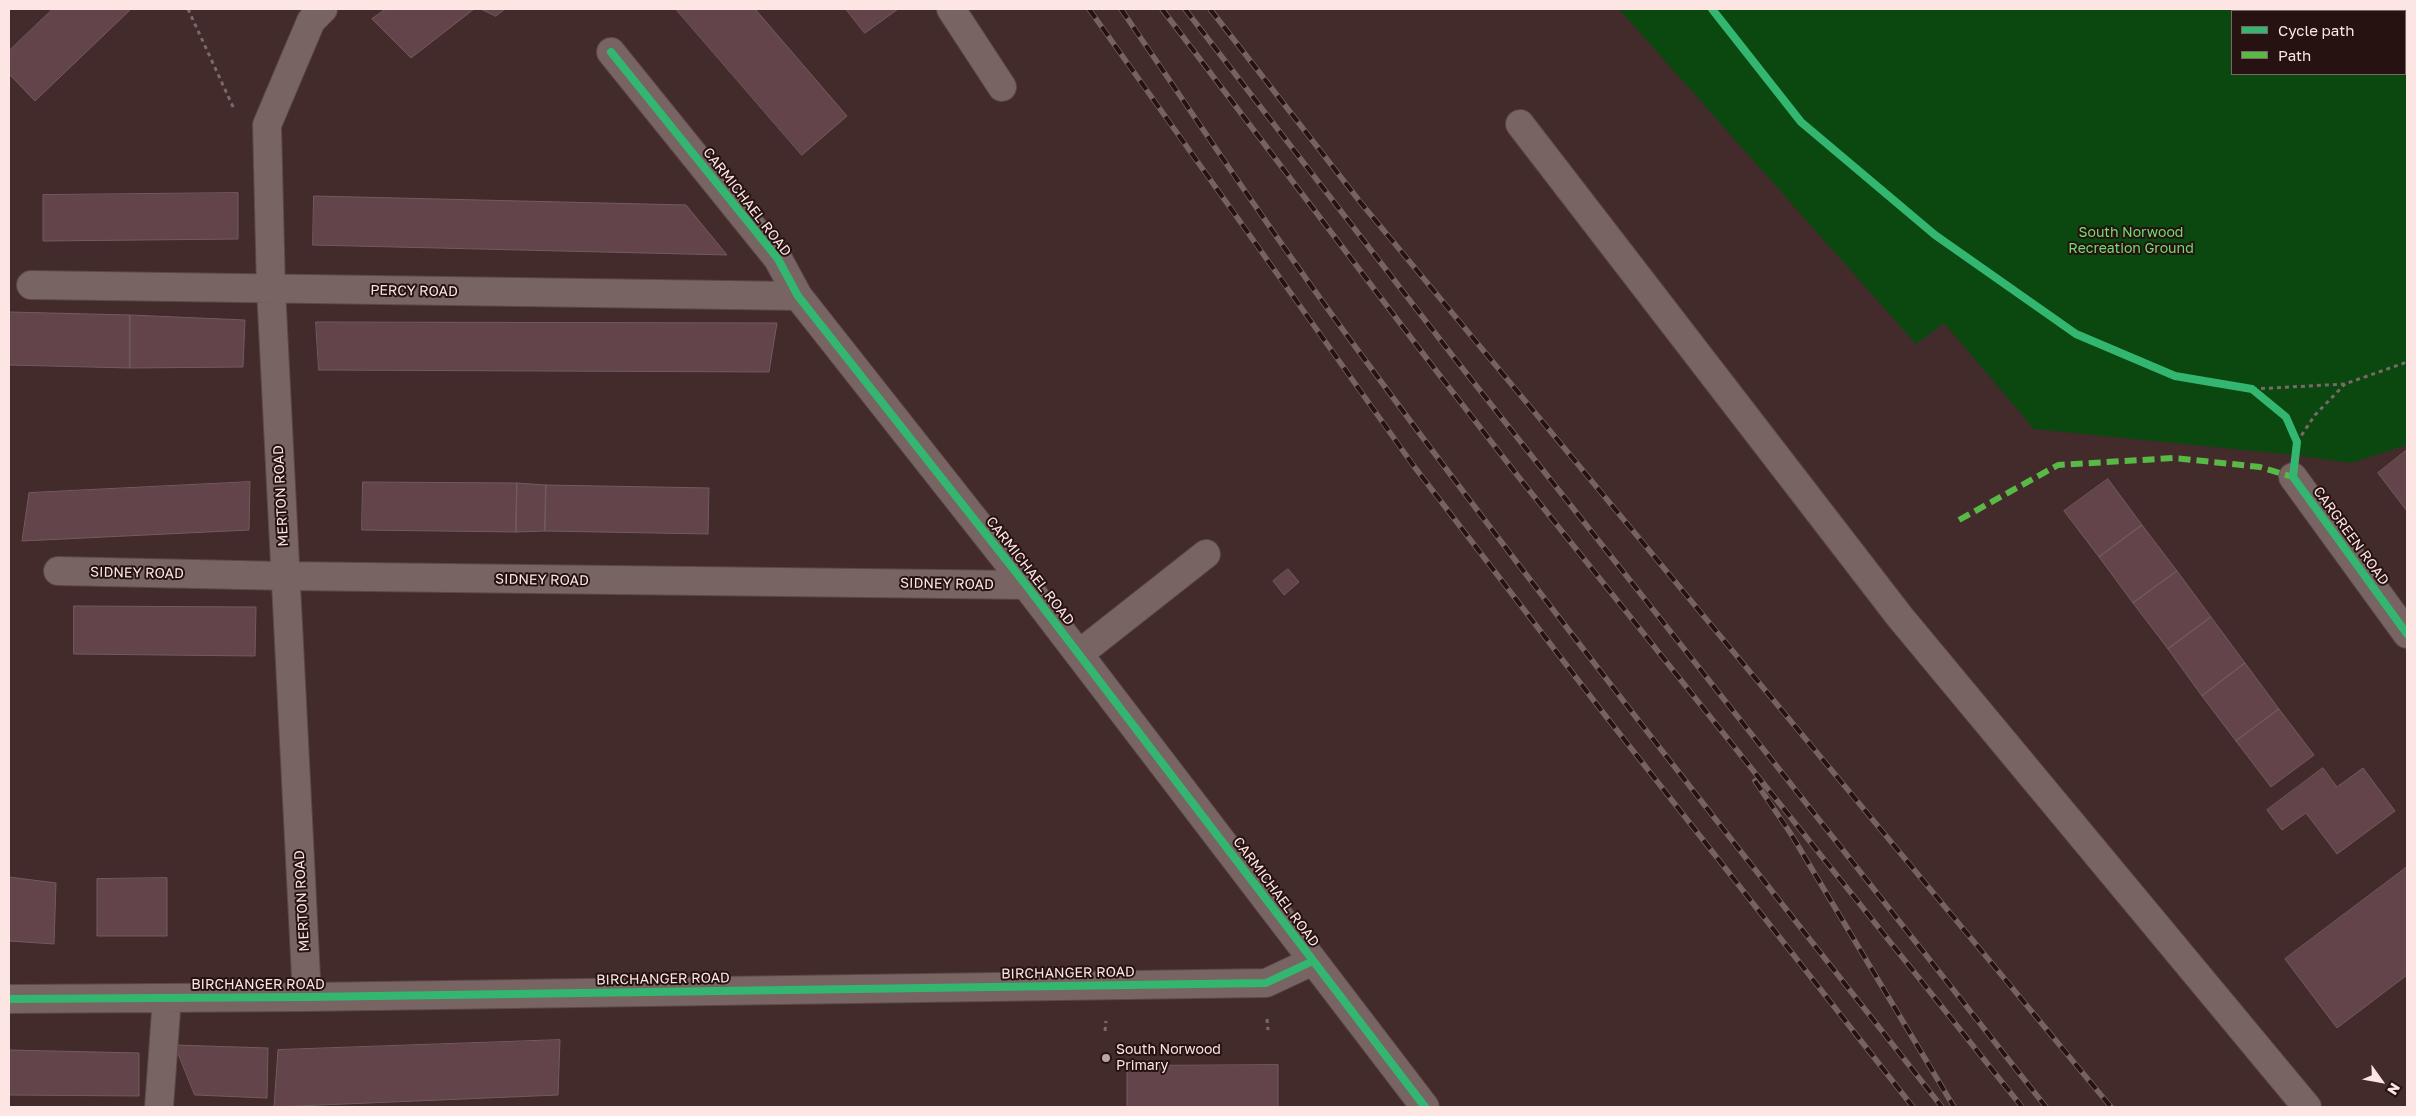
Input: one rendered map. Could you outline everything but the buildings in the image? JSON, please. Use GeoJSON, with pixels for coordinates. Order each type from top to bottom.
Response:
{"type":"FeatureCollection","features":[{"type":"Feature","properties":{"kind":"street","name":"MERTON ROAD"},"geometry":{"type":"LineString","coordinates":[[307,997],[271,289],[267,125],[311,21],[323,9]]}},
{"type":"Feature","properties":{"kind":"street"},"geometry":{"type":"LineString","coordinates":[[951,9],[1002,87]]}},
{"type":"Feature","properties":{"kind":"street","name":"CARMICHAEL ROAD"},"geometry":{"type":"LineString","coordinates":[[611,52],[778,259],[798,296],[1026,585],[1425,1107]]}},
{"type":"Feature","properties":{"kind":"street"},"geometry":{"type":"LineString","coordinates":[[1520,124],[1900,617],[2307,1107]]}},
{"type":"Feature","properties":{"kind":"street","name":"PERCY ROAD"},"geometry":{"type":"LineString","coordinates":[[31,285],[798,296]]}},
{"type":"Feature","properties":{"kind":"street","name":"CARGREEN ROAD"},"geometry":{"type":"LineString","coordinates":[[2293,477],[2407,634]]}},
{"type":"Feature","properties":{"kind":"street"},"geometry":{"type":"LineString","coordinates":[[1079,654],[1206,554]]}},
{"type":"Feature","properties":{"kind":"street","name":"SIDNEY ROAD"},"geometry":{"type":"LineString","coordinates":[[58,571],[285,576],[1026,585]]}},
{"type":"Feature","properties":{"kind":"street","name":"BIRCHANGER ROAD"},"geometry":{"type":"LineString","coordinates":[[9,999],[307,997],[1266,983],[1313,961]]}},
{"type":"Feature","properties":{"kind":"street"},"geometry":{"type":"LineString","coordinates":[[159,1107],[167,998]]}},
{"type":"Feature","properties":{"kind":"path"},"geometry":{"type":"LineString","coordinates":[[188,9],[238,120],[267,125]]}},
{"type":"Feature","properties":{"kind":"path"},"geometry":{"type":"LineString","coordinates":[[1712,9],[1801,122],[1935,235],[2076,334],[2176,376],[2252,389],[2345,384],[2407,362]]}},
{"type":"Feature","properties":{"kind":"path"},"geometry":{"type":"LineString","coordinates":[[2293,477],[2297,442],[2315,415],[2345,384]]}},
{"type":"Feature","properties":{"kind":"path"},"geometry":{"type":"LineString","coordinates":[[2252,389],[2286,417],[2297,442]]}},
{"type":"Feature","properties":{"kind":"green space","name":"South Norwood Recreation Ground"},"geometry":{"type":"Polygon","coordinates":[[[1619,9],[2407,9],[2407,445],[2351,463],[2294,455],[2034,429],[1944,323],[1916,344],[1619,9]]]}},
{"type":"Feature","properties":{"kind":"railway"},"geometry":{"type":"LineString","coordinates":[[1089,9],[1413,465],[1601,710],[1913,1107]]}},
{"type":"Feature","properties":{"kind":"railway"},"geometry":{"type":"LineString","coordinates":[[1121,9],[1296,265],[1428,445],[1646,730],[1942,1107]]}},
{"type":"Feature","properties":{"kind":"railway"},"geometry":{"type":"LineString","coordinates":[[1162,9],[1521,480],[2022,1107]]}},
{"type":"Feature","properties":{"kind":"railway"},"geometry":{"type":"LineString","coordinates":[[1185,9],[1452,355],[2046,1107]]}},
{"type":"Feature","properties":{"kind":"railway"},"geometry":{"type":"LineString","coordinates":[[1210,9],[1361,203],[2111,1107]]}},
{"type":"Feature","properties":{"kind":"railway"},"geometry":{"type":"LineString","coordinates":[[1755,781],[1791,834],[1954,1107]]}},
{"type":"Feature","properties":{"kind":"marked path"},"geometry":{"type":"LineString","coordinates":[[1959,520],[2058,465],[2174,458],[2260,467],[2293,477]]}},
{"type":"Feature","properties":{"kind":"cycle path"},"geometry":{"type":"LineString","coordinates":[[1712,9],[1801,122],[1935,235],[2076,334],[2175,376],[2252,389],[2286,417],[2297,442],[2293,477],[2407,634]]}},
{"type":"Feature","properties":{"kind":"cycle path"},"geometry":{"type":"LineString","coordinates":[[611,52],[778,259],[798,296],[1026,585],[1425,1107]]}},
{"type":"Feature","properties":{"kind":"cycle path"},"geometry":{"type":"LineString","coordinates":[[9,999],[307,997],[1266,983],[1313,961]]}},
{"type":"Feature","properties":{"kind":"place","name":"South Norwood Primary"},"geometry":{"type":"Point","coordinates":[1106,1058]}}]}
